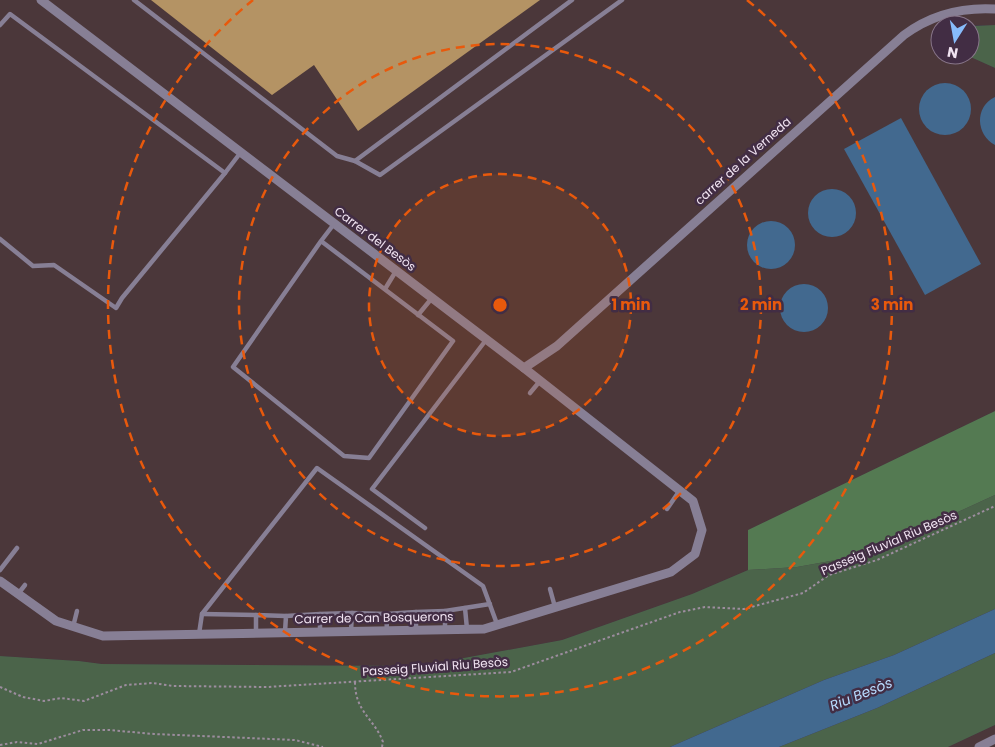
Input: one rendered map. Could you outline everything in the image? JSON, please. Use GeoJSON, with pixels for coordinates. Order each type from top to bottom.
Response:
{"type":"FeatureCollection","features":[{"type":"Feature","properties":{"kind":"street","name":"Carrer del Besòs"},"geometry":{"type":"LineString","coordinates":[[41,0],[524,368],[693,501]]}},
{"type":"Feature","properties":{"kind":"street","name":"carrer de la Verneda"},"geometry":{"type":"LineString","coordinates":[[524,368],[557,346],[904,35],[918,25],[944,14],[995,9]]}},
{"type":"Feature","properties":{"kind":"street","name":"Carrer de Can Bosquerons"},"geometry":{"type":"LineString","coordinates":[[0,582],[56,622],[103,636],[484,628],[671,572],[695,554],[702,530],[693,501]]}},
{"type":"Feature","properties":{"kind":"street"},"geometry":{"type":"LineString","coordinates":[[979,747],[995,739]]}},
{"type":"Feature","properties":{"kind":"lane"},"geometry":{"type":"LineString","coordinates":[[134,0],[337,156],[355,160],[380,175],[622,0]]}},
{"type":"Feature","properties":{"kind":"lane"},"geometry":{"type":"LineString","coordinates":[[355,160],[572,0]]}},
{"type":"Feature","properties":{"kind":"lane"},"geometry":{"type":"LineString","coordinates":[[0,26],[10,14],[226,173]]}},
{"type":"Feature","properties":{"kind":"lane"},"geometry":{"type":"LineString","coordinates":[[0,239],[33,266],[54,265],[116,308],[122,298],[226,173],[240,152]]}},
{"type":"Feature","properties":{"kind":"lane"},"geometry":{"type":"LineString","coordinates":[[321,241],[453,341],[369,458],[344,456],[233,367],[321,241],[334,224]]}},
{"type":"Feature","properties":{"kind":"lane"},"geometry":{"type":"LineString","coordinates":[[385,289],[396,271]]}},
{"type":"Feature","properties":{"kind":"lane"},"geometry":{"type":"LineString","coordinates":[[418,315],[432,298]]}},
{"type":"Feature","properties":{"kind":"lane"},"geometry":{"type":"LineString","coordinates":[[425,528],[372,490],[486,340]]}},
{"type":"Feature","properties":{"kind":"lane"},"geometry":{"type":"LineString","coordinates":[[531,392],[540,381]]}},
{"type":"Feature","properties":{"kind":"lane"},"geometry":{"type":"LineString","coordinates":[[199,634],[202,614],[316,468],[483,586],[497,624]]}},
{"type":"Feature","properties":{"kind":"lane"},"geometry":{"type":"LineString","coordinates":[[667,509],[680,490]]}},
{"type":"Feature","properties":{"kind":"lane"},"geometry":{"type":"LineString","coordinates":[[0,570],[17,548]]}},
{"type":"Feature","properties":{"kind":"lane"},"geometry":{"type":"LineString","coordinates":[[18,594],[25,585]]}},
{"type":"Feature","properties":{"kind":"lane"},"geometry":{"type":"LineString","coordinates":[[550,589],[556,607]]}},
{"type":"Feature","properties":{"kind":"lane"},"geometry":{"type":"LineString","coordinates":[[202,614],[286,616],[352,613],[386,614],[445,611],[490,604]]}},
{"type":"Feature","properties":{"kind":"lane"},"geometry":{"type":"LineString","coordinates":[[465,608],[467,629]]}},
{"type":"Feature","properties":{"kind":"lane"},"geometry":{"type":"LineString","coordinates":[[73,627],[77,611]]}},
{"type":"Feature","properties":{"kind":"lane"},"geometry":{"type":"LineString","coordinates":[[445,611],[445,629]]}},
{"type":"Feature","properties":{"kind":"lane"},"geometry":{"type":"LineString","coordinates":[[416,612],[416,630]]}},
{"type":"Feature","properties":{"kind":"lane"},"geometry":{"type":"LineString","coordinates":[[352,613],[352,631]]}},
{"type":"Feature","properties":{"kind":"lane"},"geometry":{"type":"LineString","coordinates":[[320,614],[320,632]]}},
{"type":"Feature","properties":{"kind":"lane"},"geometry":{"type":"LineString","coordinates":[[386,614],[387,630]]}},
{"type":"Feature","properties":{"kind":"lane"},"geometry":{"type":"LineString","coordinates":[[256,615],[256,633]]}},
{"type":"Feature","properties":{"kind":"lane"},"geometry":{"type":"LineString","coordinates":[[285,633],[286,616]]}},
{"type":"Feature","properties":{"kind":"path","name":"Passeig Fluvial Riu Besòs"},"geometry":{"type":"LineString","coordinates":[[0,687],[23,697],[44,701],[61,698],[84,701],[126,685],[153,683],[173,686],[267,687],[511,672],[680,612],[705,607],[744,609],[803,593],[829,575],[877,560],[995,506]]}},
{"type":"Feature","properties":{"kind":"path"},"geometry":{"type":"LineString","coordinates":[[355,682],[355,692],[362,710],[380,731],[384,742],[382,747]]}},
{"type":"Feature","properties":{"kind":"path"},"geometry":{"type":"LineString","coordinates":[[0,745],[17,742],[38,744],[82,730],[109,730],[154,734],[295,740],[323,747]]}},
{"type":"Feature","properties":{"kind":"shaded area"},"geometry":{"type":"Polygon","coordinates":[[[0,0],[995,0],[995,25],[980,25],[980,15],[930,15],[930,65],[980,65],[980,61],[995,68],[995,411],[748,530],[748,570],[692,594],[562,640],[420,666],[102,664],[0,656],[0,0]]]}},
{"type":"Feature","properties":{"kind":"shaded area"},"geometry":{"type":"Polygon","coordinates":[[[995,725],[995,747],[948,747],[995,725]]]}},
{"type":"Feature","properties":{"kind":"green space"},"geometry":{"type":"Polygon","coordinates":[[[995,25],[995,68],[980,61],[980,26],[995,25]]]}},
{"type":"Feature","properties":{"kind":"green space"},"geometry":{"type":"Polygon","coordinates":[[[995,411],[995,495],[864,555],[797,567],[748,570],[748,530],[995,411]]]}},
{"type":"Feature","properties":{"kind":"green space"},"geometry":{"type":"Polygon","coordinates":[[[995,495],[995,609],[894,655],[824,680],[670,747],[0,747],[0,656],[102,664],[420,666],[562,640],[692,594],[748,570],[797,567],[864,555],[995,495]]]}},
{"type":"Feature","properties":{"kind":"green space"},"geometry":{"type":"Polygon","coordinates":[[[995,653],[995,725],[948,747],[779,747],[877,708],[995,653]]]}},
{"type":"Feature","properties":{"kind":"water"},"geometry":{"type":"Polygon","coordinates":[[[940,83],[950,83],[964,90],[971,104],[971,114],[964,128],[950,135],[940,135],[930,131],[923,124],[919,114],[919,104],[923,94],[930,87],[940,83]]]}},
{"type":"Feature","properties":{"kind":"water"},"geometry":{"type":"Polygon","coordinates":[[[995,97],[995,145],[984,135],[980,121],[983,107],[995,97]]]}},
{"type":"Feature","properties":{"kind":"water"},"geometry":{"type":"Polygon","coordinates":[[[901,118],[981,264],[925,295],[844,149],[901,118]]]}},
{"type":"Feature","properties":{"kind":"water"},"geometry":{"type":"Polygon","coordinates":[[[827,189],[837,189],[846,193],[852,199],[855,204],[855,222],[846,233],[837,237],[827,237],[818,233],[812,227],[808,218],[808,208],[812,199],[818,193],[827,189]]]}},
{"type":"Feature","properties":{"kind":"water"},"geometry":{"type":"Polygon","coordinates":[[[771,221],[780,223],[788,228],[793,236],[795,245],[793,254],[788,262],[780,267],[771,269],[762,267],[754,262],[749,254],[747,245],[749,236],[754,228],[762,223],[771,221]]]}},
{"type":"Feature","properties":{"kind":"water"},"geometry":{"type":"Polygon","coordinates":[[[799,284],[809,284],[821,291],[828,303],[828,313],[821,325],[809,332],[799,332],[791,328],[784,321],[780,313],[780,303],[784,295],[791,288],[799,284]]]}},
{"type":"Feature","properties":{"kind":"water","name":"Riu Besòs"},"geometry":{"type":"Polygon","coordinates":[[[995,609],[995,653],[877,708],[779,747],[670,747],[824,680],[894,655],[995,609]]]}},
{"type":"Feature","properties":{"kind":"building"},"geometry":{"type":"Polygon","coordinates":[[[151,0],[540,0],[358,131],[314,65],[272,95],[151,0]]]}}]}
